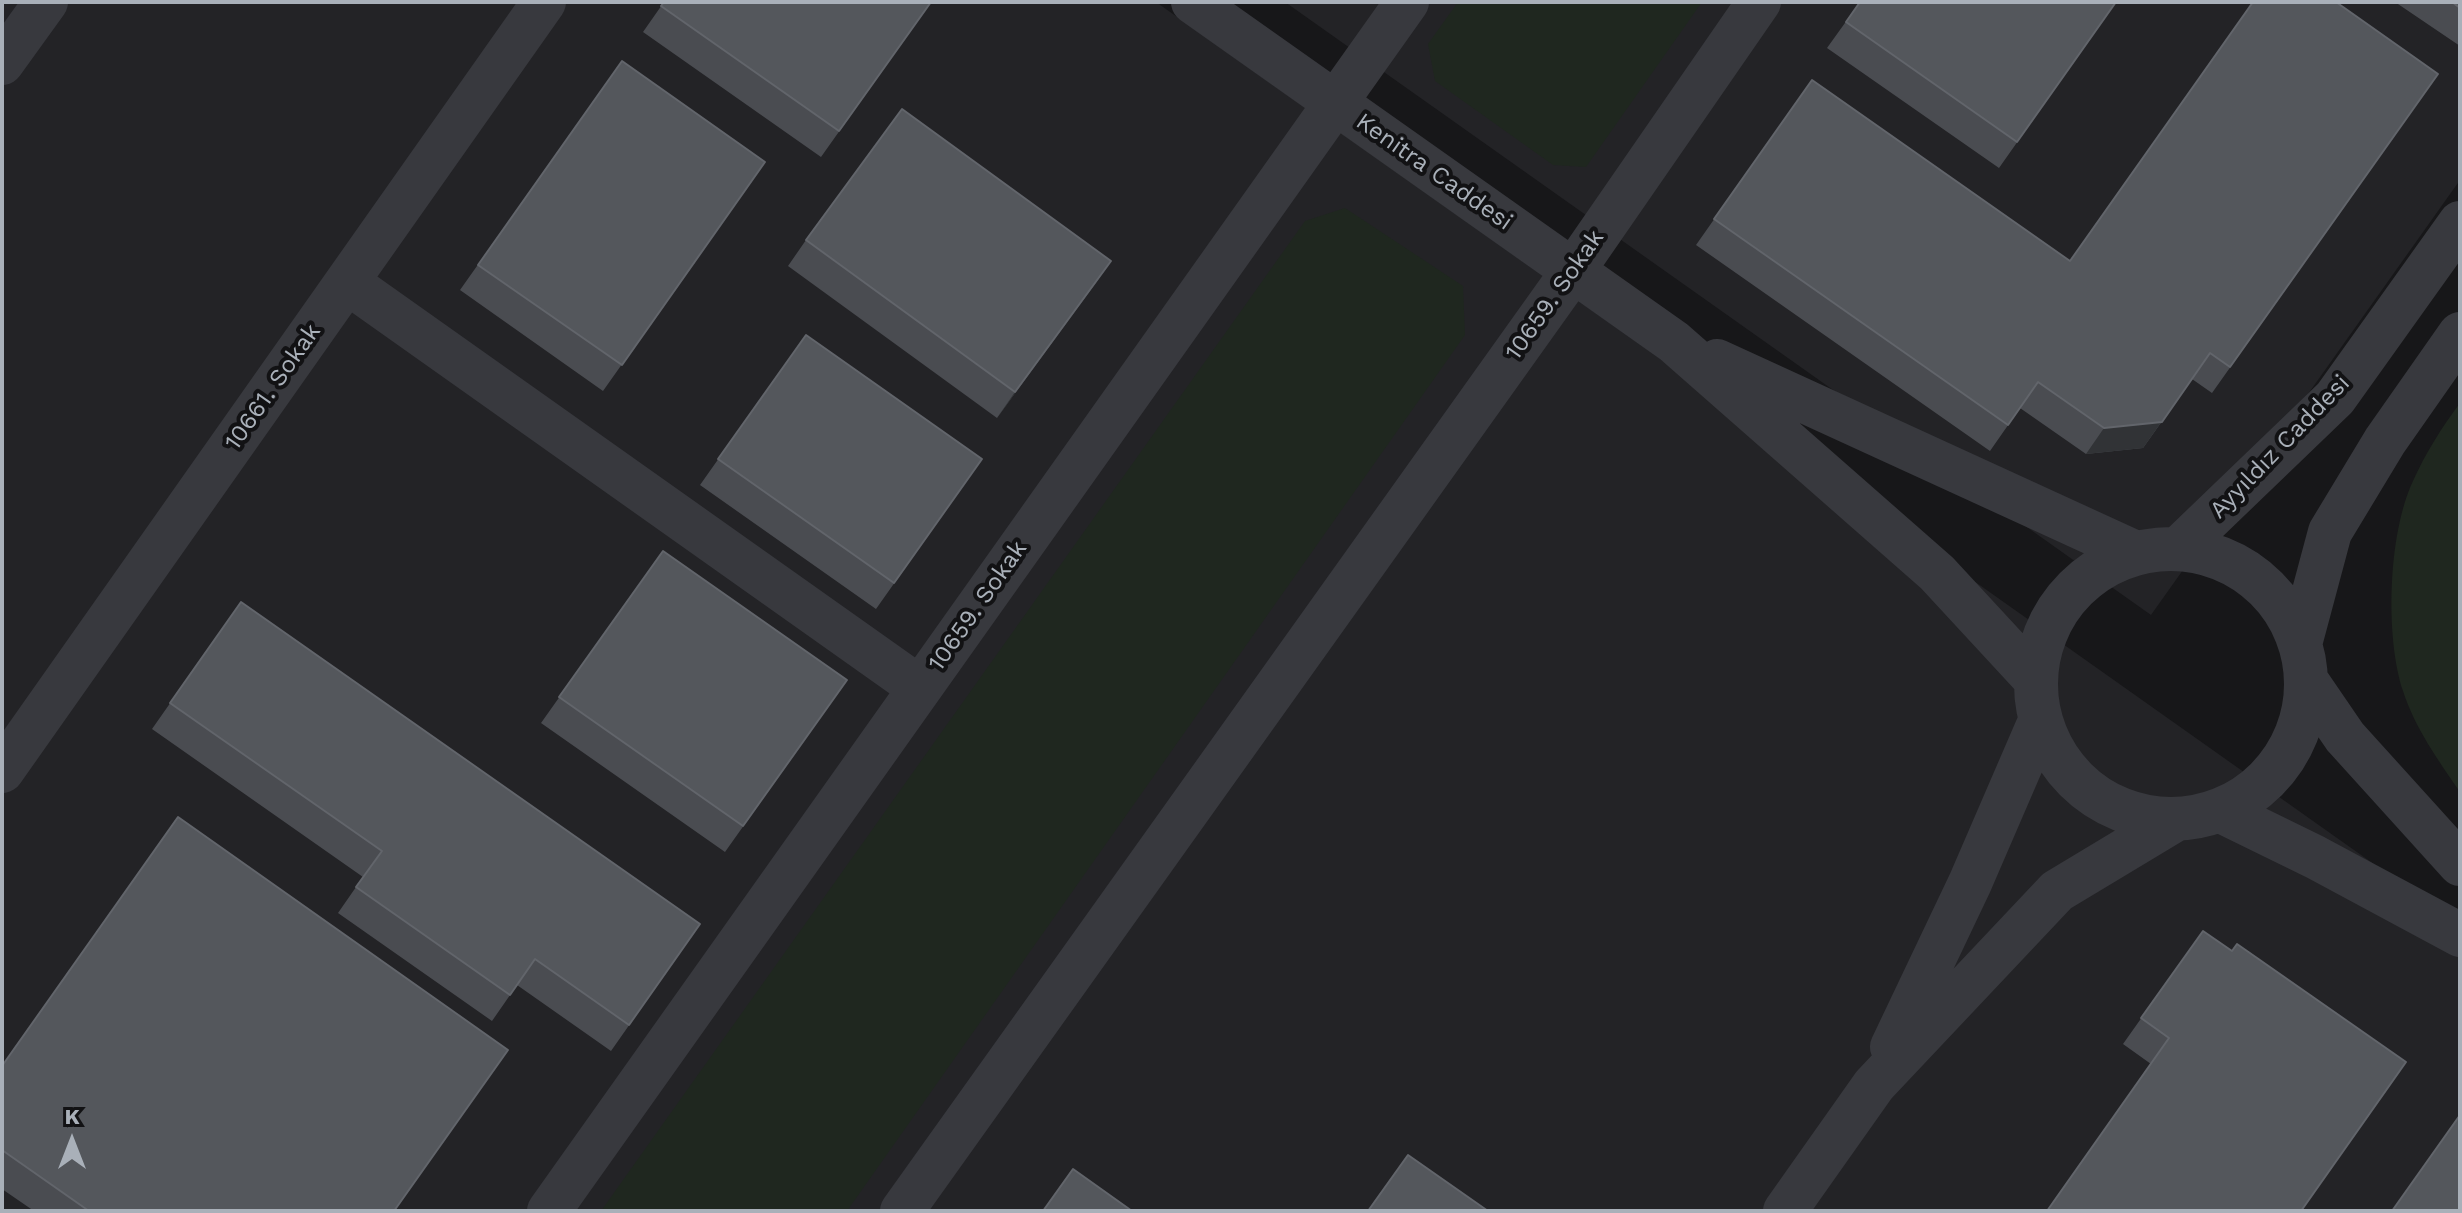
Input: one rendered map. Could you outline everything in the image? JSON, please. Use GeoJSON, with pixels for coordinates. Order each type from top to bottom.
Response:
{"type":"FeatureCollection","features":[{"type":"Feature","properties":{"kind":"street"},"geometry":{"type":"LineString","coordinates":[[2,63],[46,2]]}},
{"type":"Feature","properties":{"kind":"street","name":"10661. Sokak"},"geometry":{"type":"LineString","coordinates":[[2,771],[544,2]]}},
{"type":"Feature","properties":{"kind":"street","name":"Kenitra Caddesi"},"geometry":{"type":"LineString","coordinates":[[1193,2],[1674,342]]}},
{"type":"Feature","properties":{"kind":"street","name":"10659. Sokak"},"geometry":{"type":"LineString","coordinates":[[549,1211],[1407,2]]}},
{"type":"Feature","properties":{"kind":"street","name":"10659. Sokak"},"geometry":{"type":"LineString","coordinates":[[902,1211],[1573,271],[1759,2]]}},
{"type":"Feature","properties":{"kind":"street","name":"Ayyıldız Caddesi"},"geometry":{"type":"LineString","coordinates":[[2178,549],[2335,398],[2460,223]]}},
{"type":"Feature","properties":{"kind":"street"},"geometry":{"type":"LineString","coordinates":[[347,282],[920,688]]}},
{"type":"Feature","properties":{"kind":"street"},"geometry":{"type":"LineString","coordinates":[[2460,334],[2385,441],[2330,532],[2303,662],[2306,705],[2291,750],[2262,786],[2221,811],[2175,820],[2128,814],[2087,791],[2058,760],[2040,721],[2035,679],[2044,637],[2065,600],[2097,571],[2136,553],[2178,549],[2220,557],[2258,579],[2288,614],[2303,662],[2345,737],[2460,864]]}},
{"type":"Feature","properties":{"kind":"street"},"geometry":{"type":"LineString","coordinates":[[1674,342],[2136,553]]}},
{"type":"Feature","properties":{"kind":"street"},"geometry":{"type":"LineString","coordinates":[[1674,342],[1937,573],[2035,679]]}},
{"type":"Feature","properties":{"kind":"street"},"geometry":{"type":"LineString","coordinates":[[1874,1085],[1970,883],[2040,721]]}},
{"type":"Feature","properties":{"kind":"street"},"geometry":{"type":"LineString","coordinates":[[2221,811],[2315,857],[2460,935]]}},
{"type":"Feature","properties":{"kind":"street"},"geometry":{"type":"LineString","coordinates":[[1785,1211],[1874,1085],[2057,891],[2175,820]]}},
{"type":"Feature","properties":{"kind":"shaded area"},"geometry":{"type":"Polygon","coordinates":[[[2,2],[1156,2],[2460,925],[2460,1211],[2,1211],[2,2]]]}},
{"type":"Feature","properties":{"kind":"shaded area"},"geometry":{"type":"Polygon","coordinates":[[[1285,2],[2460,2],[2460,180],[2151,615],[1285,2]]]}},
{"type":"Feature","properties":{"kind":"shaded area"},"geometry":{"type":"Polygon","coordinates":[[[1458,2],[1702,2],[1586,167],[1553,165],[1435,81],[1428,44],[1458,2]]]}},
{"type":"Feature","properties":{"kind":"shaded area"},"geometry":{"type":"Polygon","coordinates":[[[1345,208],[1463,286],[1465,335],[847,1211],[601,1211],[1305,221],[1345,208]]]}},
{"type":"Feature","properties":{"kind":"shaded area"},"geometry":{"type":"Polygon","coordinates":[[[2460,403],[2460,792],[2428,743],[2403,691],[2393,642],[2392,585],[2398,528],[2413,481],[2440,431],[2460,403]]]}},
{"type":"Feature","properties":{"kind":"building"},"geometry":{"type":"Polygon","coordinates":[[[664,2],[931,2],[839,131],[661,6],[664,2]]]}},
{"type":"Feature","properties":{"kind":"building"},"geometry":{"type":"Polygon","coordinates":[[[1860,2],[2116,2],[2017,142],[1846,22],[1860,2]]]}},
{"type":"Feature","properties":{"kind":"building"},"geometry":{"type":"Polygon","coordinates":[[[2253,2],[2336,2],[2438,74],[2230,367],[2210,353],[2162,422],[2104,428],[2038,382],[2008,425],[1714,219],[1812,80],[2070,261],[2253,2]]]}},
{"type":"Feature","properties":{"kind":"building"},"geometry":{"type":"Polygon","coordinates":[[[622,61],[765,162],[622,365],[478,265],[622,61]]]}},
{"type":"Feature","properties":{"kind":"building"},"geometry":{"type":"Polygon","coordinates":[[[902,109],[1111,261],[1015,392],[806,240],[902,109]]]}},
{"type":"Feature","properties":{"kind":"building"},"geometry":{"type":"Polygon","coordinates":[[[806,335],[982,459],[894,583],[718,459],[806,335]]]}},
{"type":"Feature","properties":{"kind":"building"},"geometry":{"type":"Polygon","coordinates":[[[663,551],[847,680],[743,826],[559,697],[663,551]]]}},
{"type":"Feature","properties":{"kind":"building"},"geometry":{"type":"Polygon","coordinates":[[[241,602],[700,924],[629,1025],[535,959],[510,995],[356,887],[382,851],[170,703],[241,602]]]}},
{"type":"Feature","properties":{"kind":"building"},"geometry":{"type":"Polygon","coordinates":[[[178,817],[508,1050],[394,1211],[89,1211],[2,1150],[2,1066],[178,817]]]}},
{"type":"Feature","properties":{"kind":"building"},"geometry":{"type":"Polygon","coordinates":[[[2203,931],[2232,951],[2237,944],[2406,1062],[2301,1211],[2047,1211],[2169,1038],[2141,1018],[2203,931]]]}},
{"type":"Feature","properties":{"kind":"building"},"geometry":{"type":"Polygon","coordinates":[[[2460,1115],[2460,1211],[2392,1211],[2460,1115]]]}},
{"type":"Feature","properties":{"kind":"building"},"geometry":{"type":"Polygon","coordinates":[[[1408,1155],[1488,1211],[1368,1211],[1408,1155]]]}},
{"type":"Feature","properties":{"kind":"building"},"geometry":{"type":"Polygon","coordinates":[[[1073,1169],[1132,1211],[1043,1211],[1073,1169]]]}}]}
